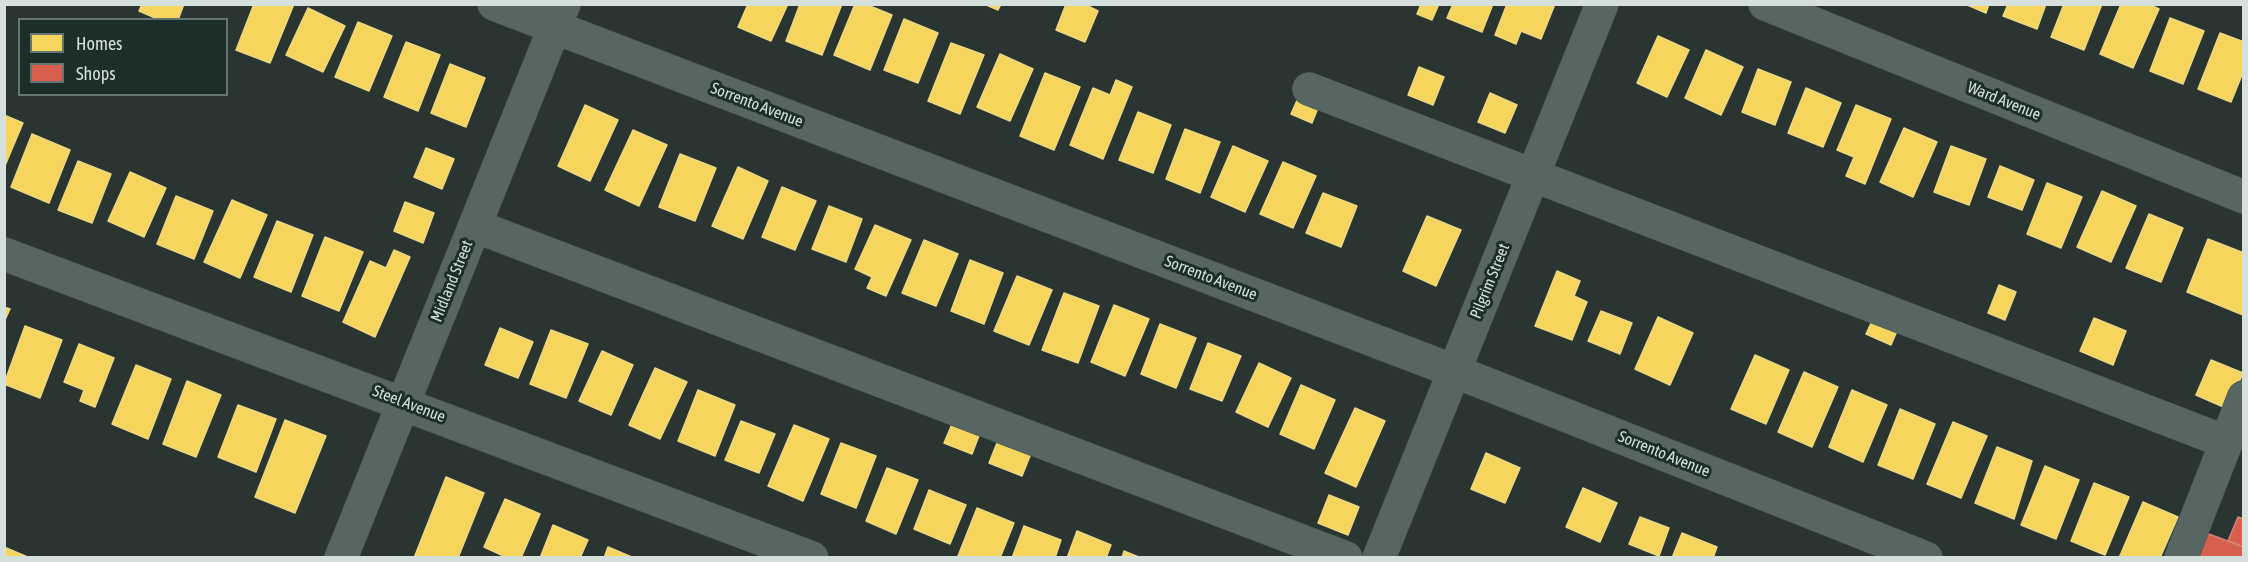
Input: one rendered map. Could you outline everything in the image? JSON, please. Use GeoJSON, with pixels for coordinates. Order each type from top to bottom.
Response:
{"type":"FeatureCollection","features":[{"type":"Feature","properties":{"kind":"street","name":"Sorrento Avenue"},"geometry":{"type":"LineString","coordinates":[[494,4],[559,16],[1926,558]]}},
{"type":"Feature","properties":{"kind":"street","name":"Pilgrim Street"},"geometry":{"type":"LineString","coordinates":[[1379,558],[1602,4]]}},
{"type":"Feature","properties":{"kind":"street","name":"Ward Avenue"},"geometry":{"type":"LineString","coordinates":[[1765,4],[2244,196]]}},
{"type":"Feature","properties":{"kind":"street","name":"Midland Street"},"geometry":{"type":"LineString","coordinates":[[341,558],[559,16]]}},
{"type":"Feature","properties":{"kind":"street"},"geometry":{"type":"LineString","coordinates":[[1309,89],[2226,441]]}},
{"type":"Feature","properties":{"kind":"street"},"geometry":{"type":"LineString","coordinates":[[475,226],[1346,558]]}},
{"type":"Feature","properties":{"kind":"street","name":"Steel Avenue"},"geometry":{"type":"LineString","coordinates":[[4,254],[403,402],[812,558]]}},
{"type":"Feature","properties":{"kind":"street"},"geometry":{"type":"LineString","coordinates":[[2181,558],[2244,398]]}},
{"type":"Feature","properties":{"kind":"building: Homes"},"geometry":{"type":"Polygon","coordinates":[[[142,4],[184,4],[179,18],[155,18],[139,11],[142,4]]]}},
{"type":"Feature","properties":{"kind":"building: Homes"},"geometry":{"type":"Polygon","coordinates":[[[254,4],[294,4],[270,63],[236,50],[254,4]]]}},
{"type":"Feature","properties":{"kind":"building: Homes"},"geometry":{"type":"Polygon","coordinates":[[[748,4],[788,4],[771,41],[738,27],[748,4]]]}},
{"type":"Feature","properties":{"kind":"building: Homes"},"geometry":{"type":"Polygon","coordinates":[[[800,4],[842,4],[822,55],[786,41],[800,4]]]}},
{"type":"Feature","properties":{"kind":"building: Homes"},"geometry":{"type":"Polygon","coordinates":[[[855,4],[865,4],[892,15],[870,70],[834,55],[855,4]]]}},
{"type":"Feature","properties":{"kind":"building: Homes"},"geometry":{"type":"Polygon","coordinates":[[[984,4],[1001,4],[998,10],[984,4]]]}},
{"type":"Feature","properties":{"kind":"building: Homes"},"geometry":{"type":"Polygon","coordinates":[[[1066,4],[1084,4],[1098,11],[1085,42],[1056,30],[1066,4]]]}},
{"type":"Feature","properties":{"kind":"building: Homes"},"geometry":{"type":"Polygon","coordinates":[[[1421,4],[1439,4],[1432,20],[1417,14],[1421,4]]]}},
{"type":"Feature","properties":{"kind":"building: Homes"},"geometry":{"type":"Polygon","coordinates":[[[1453,4],[1493,4],[1482,32],[1447,18],[1453,4]]]}},
{"type":"Feature","properties":{"kind":"building: Homes"},"geometry":{"type":"Polygon","coordinates":[[[1507,4],[1555,4],[1541,39],[1521,31],[1516,44],[1495,35],[1507,4]]]}},
{"type":"Feature","properties":{"kind":"building: Homes"},"geometry":{"type":"Polygon","coordinates":[[[1965,4],[1989,4],[1986,13],[1965,4]]]}},
{"type":"Feature","properties":{"kind":"building: Homes"},"geometry":{"type":"Polygon","coordinates":[[[2008,4],[2046,4],[2037,29],[2003,16],[2008,4]]]}},
{"type":"Feature","properties":{"kind":"building: Homes"},"geometry":{"type":"Polygon","coordinates":[[[2064,4],[2102,4],[2084,50],[2051,37],[2064,4]]]}},
{"type":"Feature","properties":{"kind":"building: Homes"},"geometry":{"type":"Polygon","coordinates":[[[2121,4],[2148,4],[2159,9],[2133,68],[2100,54],[2121,4]]]}},
{"type":"Feature","properties":{"kind":"building: Homes"},"geometry":{"type":"Polygon","coordinates":[[[308,8],[345,26],[323,72],[286,55],[308,8]]]}},
{"type":"Feature","properties":{"kind":"building: Homes"},"geometry":{"type":"Polygon","coordinates":[[[2170,18],[2204,31],[2183,84],[2150,71],[2170,18]]]}},
{"type":"Feature","properties":{"kind":"building: Homes"},"geometry":{"type":"Polygon","coordinates":[[[904,19],[938,33],[918,83],[884,70],[904,19]]]}},
{"type":"Feature","properties":{"kind":"building: Homes"},"geometry":{"type":"Polygon","coordinates":[[[358,22],[392,36],[369,91],[335,77],[358,22]]]}},
{"type":"Feature","properties":{"kind":"building: Homes"},"geometry":{"type":"Polygon","coordinates":[[[2220,33],[2244,42],[2244,70],[2231,102],[2198,89],[2220,33]]]}},
{"type":"Feature","properties":{"kind":"building: Homes"},"geometry":{"type":"Polygon","coordinates":[[[1658,36],[1689,50],[1667,97],[1637,83],[1658,36]]]}},
{"type":"Feature","properties":{"kind":"building: Homes"},"geometry":{"type":"Polygon","coordinates":[[[406,42],[440,55],[418,111],[384,97],[406,42]]]}},
{"type":"Feature","properties":{"kind":"building: Homes"},"geometry":{"type":"Polygon","coordinates":[[[951,43],[984,55],[960,114],[928,101],[951,43]]]}},
{"type":"Feature","properties":{"kind":"building: Homes"},"geometry":{"type":"Polygon","coordinates":[[[1706,50],[1743,67],[1721,115],[1685,98],[1706,50]]]}},
{"type":"Feature","properties":{"kind":"building: Homes"},"geometry":{"type":"Polygon","coordinates":[[[1000,54],[1033,69],[1010,121],[977,107],[1000,54]]]}},
{"type":"Feature","properties":{"kind":"building: Homes"},"geometry":{"type":"Polygon","coordinates":[[[450,64],[485,78],[466,127],[431,113],[450,64]]]}},
{"type":"Feature","properties":{"kind":"building: Homes"},"geometry":{"type":"Polygon","coordinates":[[[1419,67],[1444,77],[1433,105],[1408,95],[1419,67]]]}},
{"type":"Feature","properties":{"kind":"building: Homes"},"geometry":{"type":"Polygon","coordinates":[[[1758,69],[1791,82],[1775,125],[1742,112],[1758,69]]]}},
{"type":"Feature","properties":{"kind":"building: Homes"},"geometry":{"type":"Polygon","coordinates":[[[1045,73],[1080,87],[1054,150],[1020,136],[1045,73]]]}},
{"type":"Feature","properties":{"kind":"building: Homes"},"geometry":{"type":"Polygon","coordinates":[[[1116,80],[1132,87],[1103,159],[1070,145],[1093,88],[1110,95],[1116,80]]]}},
{"type":"Feature","properties":{"kind":"building: Homes"},"geometry":{"type":"Polygon","coordinates":[[[1303,87],[1323,95],[1312,123],[1291,114],[1303,87]]]}},
{"type":"Feature","properties":{"kind":"building: Homes"},"geometry":{"type":"Polygon","coordinates":[[[1806,88],[1841,103],[1823,147],[1788,133],[1806,88]]]}},
{"type":"Feature","properties":{"kind":"building: Homes"},"geometry":{"type":"Polygon","coordinates":[[[1490,93],[1517,105],[1505,133],[1478,122],[1490,93]]]}},
{"type":"Feature","properties":{"kind":"building: Homes"},"geometry":{"type":"Polygon","coordinates":[[[585,105],[618,120],[590,181],[558,166],[585,105]]]}},
{"type":"Feature","properties":{"kind":"building: Homes"},"geometry":{"type":"Polygon","coordinates":[[[1856,105],[1891,119],[1865,184],[1846,176],[1854,157],[1837,150],[1856,105]]]}},
{"type":"Feature","properties":{"kind":"building: Homes"},"geometry":{"type":"Polygon","coordinates":[[[1138,112],[1171,125],[1153,173],[1119,160],[1138,112]]]}},
{"type":"Feature","properties":{"kind":"building: Homes"},"geometry":{"type":"Polygon","coordinates":[[[4,115],[23,123],[4,168],[4,115]]]}},
{"type":"Feature","properties":{"kind":"building: Homes"},"geometry":{"type":"Polygon","coordinates":[[[1904,128],[1937,142],[1913,197],[1880,182],[1904,128]]]}},
{"type":"Feature","properties":{"kind":"building: Homes"},"geometry":{"type":"Polygon","coordinates":[[[1185,129],[1220,142],[1200,193],[1166,179],[1185,129]]]}},
{"type":"Feature","properties":{"kind":"building: Homes"},"geometry":{"type":"Polygon","coordinates":[[[633,130],[667,145],[639,206],[605,190],[633,130]]]}},
{"type":"Feature","properties":{"kind":"building: Homes"},"geometry":{"type":"Polygon","coordinates":[[[32,134],[70,150],[49,203],[11,187],[32,134]]]}},
{"type":"Feature","properties":{"kind":"building: Homes"},"geometry":{"type":"Polygon","coordinates":[[[1233,146],[1268,161],[1245,212],[1211,197],[1233,146]]]}},
{"type":"Feature","properties":{"kind":"building: Homes"},"geometry":{"type":"Polygon","coordinates":[[[1951,146],[1986,159],[1969,205],[1934,192],[1951,146]]]}},
{"type":"Feature","properties":{"kind":"building: Homes"},"geometry":{"type":"Polygon","coordinates":[[[426,148],[454,159],[442,189],[414,177],[426,148]]]}},
{"type":"Feature","properties":{"kind":"building: Homes"},"geometry":{"type":"Polygon","coordinates":[[[680,154],[716,168],[695,221],[659,207],[680,154]]]}},
{"type":"Feature","properties":{"kind":"building: Homes"},"geometry":{"type":"Polygon","coordinates":[[[78,161],[111,174],[92,223],[58,210],[78,161]]]}},
{"type":"Feature","properties":{"kind":"building: Homes"},"geometry":{"type":"Polygon","coordinates":[[[1283,162],[1316,176],[1293,228],[1260,214],[1283,162]]]}},
{"type":"Feature","properties":{"kind":"building: Homes"},"geometry":{"type":"Polygon","coordinates":[[[2000,166],[2034,180],[2022,210],[1988,197],[2000,166]]]}},
{"type":"Feature","properties":{"kind":"building: Homes"},"geometry":{"type":"Polygon","coordinates":[[[738,167],[768,181],[743,239],[712,226],[738,167]]]}},
{"type":"Feature","properties":{"kind":"building: Homes"},"geometry":{"type":"Polygon","coordinates":[[[130,172],[166,188],[144,237],[108,221],[130,172]]]}},
{"type":"Feature","properties":{"kind":"building: Homes"},"geometry":{"type":"Polygon","coordinates":[[[2047,183],[2082,197],[2061,248],[2027,234],[2047,183]]]}},
{"type":"Feature","properties":{"kind":"building: Homes"},"geometry":{"type":"Polygon","coordinates":[[[782,187],[816,201],[795,250],[762,237],[782,187]]]}},
{"type":"Feature","properties":{"kind":"building: Homes"},"geometry":{"type":"Polygon","coordinates":[[[2102,191],[2136,206],[2111,262],[2077,247],[2102,191]]]}},
{"type":"Feature","properties":{"kind":"building: Homes"},"geometry":{"type":"Polygon","coordinates":[[[1323,193],[1357,206],[1341,247],[1306,233],[1323,193]]]}},
{"type":"Feature","properties":{"kind":"building: Homes"},"geometry":{"type":"Polygon","coordinates":[[[176,196],[213,211],[194,259],[157,244],[176,196]]]}},
{"type":"Feature","properties":{"kind":"building: Homes"},"geometry":{"type":"Polygon","coordinates":[[[232,200],[267,215],[240,278],[204,262],[232,200]]]}},
{"type":"Feature","properties":{"kind":"building: Homes"},"geometry":{"type":"Polygon","coordinates":[[[405,202],[434,213],[423,243],[394,231],[405,202]]]}},
{"type":"Feature","properties":{"kind":"building: Homes"},"geometry":{"type":"Polygon","coordinates":[[[829,206],[862,219],[846,262],[812,249],[829,206]]]}},
{"type":"Feature","properties":{"kind":"building: Homes"},"geometry":{"type":"Polygon","coordinates":[[[2149,214],[2183,228],[2161,282],[2126,268],[2149,214]]]}},
{"type":"Feature","properties":{"kind":"building: Homes"},"geometry":{"type":"Polygon","coordinates":[[[1427,216],[1461,230],[1436,286],[1403,271],[1427,216]]]}},
{"type":"Feature","properties":{"kind":"building: Homes"},"geometry":{"type":"Polygon","coordinates":[[[277,221],[313,235],[291,292],[254,277],[277,221]]]}},
{"type":"Feature","properties":{"kind":"building: Homes"},"geometry":{"type":"Polygon","coordinates":[[[875,225],[911,240],[886,296],[867,288],[872,277],[855,269],[875,225]]]}},
{"type":"Feature","properties":{"kind":"building: Homes"},"geometry":{"type":"Polygon","coordinates":[[[325,237],[363,252],[339,311],[302,296],[325,237]]]}},
{"type":"Feature","properties":{"kind":"building: Homes"},"geometry":{"type":"Polygon","coordinates":[[[2208,239],[2244,253],[2243,315],[2187,292],[2208,239]]]}},
{"type":"Feature","properties":{"kind":"building: Homes"},"geometry":{"type":"Polygon","coordinates":[[[924,240],[958,254],[936,306],[902,293],[924,240]]]}},
{"type":"Feature","properties":{"kind":"building: Homes"},"geometry":{"type":"Polygon","coordinates":[[[394,250],[410,257],[375,337],[343,322],[370,261],[386,268],[394,250]]]}},
{"type":"Feature","properties":{"kind":"building: Homes"},"geometry":{"type":"Polygon","coordinates":[[[970,260],[1003,273],[984,324],[951,311],[970,260]]]}},
{"type":"Feature","properties":{"kind":"building: Homes"},"geometry":{"type":"Polygon","coordinates":[[[1557,271],[1580,281],[1574,296],[1587,302],[1572,340],[1535,326],[1557,271]]]}},
{"type":"Feature","properties":{"kind":"building: Homes"},"geometry":{"type":"Polygon","coordinates":[[[1017,276],[1052,290],[1029,345],[994,331],[1017,276]]]}},
{"type":"Feature","properties":{"kind":"building: Homes"},"geometry":{"type":"Polygon","coordinates":[[[1999,285],[2016,292],[2005,320],[1988,313],[1999,285]]]}},
{"type":"Feature","properties":{"kind":"building: Homes"},"geometry":{"type":"Polygon","coordinates":[[[1064,293],[1099,306],[1078,363],[1042,350],[1064,293]]]}},
{"type":"Feature","properties":{"kind":"building: Homes"},"geometry":{"type":"Polygon","coordinates":[[[1114,305],[1149,319],[1125,376],[1091,362],[1114,305]]]}},
{"type":"Feature","properties":{"kind":"building: Homes"},"geometry":{"type":"Polygon","coordinates":[[[4,307],[10,309],[4,322],[4,307]]]}},
{"type":"Feature","properties":{"kind":"building: Homes"},"geometry":{"type":"Polygon","coordinates":[[[1878,308],[1902,319],[1891,345],[1866,334],[1878,308]]]}},
{"type":"Feature","properties":{"kind":"building: Homes"},"geometry":{"type":"Polygon","coordinates":[[[1601,311],[1632,323],[1620,354],[1588,341],[1601,311]]]}},
{"type":"Feature","properties":{"kind":"building: Homes"},"geometry":{"type":"Polygon","coordinates":[[[1658,317],[1693,333],[1670,385],[1635,369],[1658,317]]]}},
{"type":"Feature","properties":{"kind":"building: Homes"},"geometry":{"type":"Polygon","coordinates":[[[2094,318],[2126,331],[2113,365],[2080,351],[2094,318]]]}},
{"type":"Feature","properties":{"kind":"building: Homes"},"geometry":{"type":"Polygon","coordinates":[[[1160,324],[1196,338],[1176,388],[1141,374],[1160,324]]]}},
{"type":"Feature","properties":{"kind":"building: Homes"},"geometry":{"type":"Polygon","coordinates":[[[25,326],[62,340],[40,398],[4,384],[25,326]]]}},
{"type":"Feature","properties":{"kind":"building: Homes"},"geometry":{"type":"Polygon","coordinates":[[[500,328],[533,342],[518,378],[485,365],[500,328]]]}},
{"type":"Feature","properties":{"kind":"building: Homes"},"geometry":{"type":"Polygon","coordinates":[[[551,330],[588,344],[566,398],[530,384],[551,330]]]}},
{"type":"Feature","properties":{"kind":"building: Homes"},"geometry":{"type":"Polygon","coordinates":[[[1208,343],[1241,356],[1222,401],[1190,389],[1208,343]]]}},
{"type":"Feature","properties":{"kind":"building: Homes"},"geometry":{"type":"Polygon","coordinates":[[[79,344],[114,358],[95,407],[80,401],[84,390],[64,382],[79,344]]]}},
{"type":"Feature","properties":{"kind":"building: Homes"},"geometry":{"type":"Polygon","coordinates":[[[602,351],[633,365],[611,415],[579,401],[602,351]]]}},
{"type":"Feature","properties":{"kind":"building: Homes"},"geometry":{"type":"Polygon","coordinates":[[[1755,355],[1789,370],[1766,424],[1731,409],[1755,355]]]}},
{"type":"Feature","properties":{"kind":"building: Homes"},"geometry":{"type":"Polygon","coordinates":[[[2211,360],[2243,373],[2228,409],[2196,395],[2211,360]]]}},
{"type":"Feature","properties":{"kind":"building: Homes"},"geometry":{"type":"Polygon","coordinates":[[[1259,363],[1291,378],[1268,427],[1236,412],[1259,363]]]}},
{"type":"Feature","properties":{"kind":"building: Homes"},"geometry":{"type":"Polygon","coordinates":[[[136,365],[171,379],[148,439],[112,424],[136,365]]]}},
{"type":"Feature","properties":{"kind":"building: Homes"},"geometry":{"type":"Polygon","coordinates":[[[655,368],[687,382],[660,439],[629,425],[655,368]]]}},
{"type":"Feature","properties":{"kind":"building: Homes"},"geometry":{"type":"Polygon","coordinates":[[[1804,372],[1838,387],[1812,447],[1778,432],[1804,372]]]}},
{"type":"Feature","properties":{"kind":"building: Homes"},"geometry":{"type":"Polygon","coordinates":[[[187,381],[221,395],[196,457],[163,444],[187,381]]]}},
{"type":"Feature","properties":{"kind":"building: Homes"},"geometry":{"type":"Polygon","coordinates":[[[1301,385],[1335,400],[1314,449],[1280,434],[1301,385]]]}},
{"type":"Feature","properties":{"kind":"building: Homes"},"geometry":{"type":"Polygon","coordinates":[[[698,390],[735,405],[715,456],[678,441],[698,390]]]}},
{"type":"Feature","properties":{"kind":"building: Homes"},"geometry":{"type":"Polygon","coordinates":[[[1852,390],[1887,405],[1863,462],[1829,447],[1852,390]]]}},
{"type":"Feature","properties":{"kind":"building: Homes"},"geometry":{"type":"Polygon","coordinates":[[[238,405],[276,419],[256,472],[218,457],[238,405]]]}},
{"type":"Feature","properties":{"kind":"building: Homes"},"geometry":{"type":"Polygon","coordinates":[[[1355,408],[1385,421],[1356,487],[1325,473],[1355,408]]]}},
{"type":"Feature","properties":{"kind":"building: Homes"},"geometry":{"type":"Polygon","coordinates":[[[1900,409],[1935,424],[1913,479],[1878,465],[1900,409]]]}},
{"type":"Feature","properties":{"kind":"building: Homes"},"geometry":{"type":"Polygon","coordinates":[[[955,417],[982,428],[972,454],[944,443],[955,417]]]}},
{"type":"Feature","properties":{"kind":"building: Homes"},"geometry":{"type":"Polygon","coordinates":[[[285,420],[326,436],[295,513],[255,497],[285,420]]]}},
{"type":"Feature","properties":{"kind":"building: Homes"},"geometry":{"type":"Polygon","coordinates":[[[741,421],[775,434],[759,473],[725,460],[741,421]]]}},
{"type":"Feature","properties":{"kind":"building: Homes"},"geometry":{"type":"Polygon","coordinates":[[[1953,422],[1987,436],[1961,498],[1927,484],[1953,422]]]}},
{"type":"Feature","properties":{"kind":"building: Homes"},"geometry":{"type":"Polygon","coordinates":[[[794,425],[829,439],[803,501],[768,486],[794,425]]]}},
{"type":"Feature","properties":{"kind":"building: Homes"},"geometry":{"type":"Polygon","coordinates":[[[1001,433],[1034,446],[1022,476],[989,463],[1001,433]]]}},
{"type":"Feature","properties":{"kind":"building: Homes"},"geometry":{"type":"Polygon","coordinates":[[[841,443],[876,456],[856,508],[821,494],[841,443]]]}},
{"type":"Feature","properties":{"kind":"building: Homes"},"geometry":{"type":"Polygon","coordinates":[[[1997,447],[2032,461],[2014,519],[1975,503],[1997,447]]]}},
{"type":"Feature","properties":{"kind":"building: Homes"},"geometry":{"type":"Polygon","coordinates":[[[1486,453],[1520,468],[1505,503],[1471,489],[1486,453]]]}},
{"type":"Feature","properties":{"kind":"building: Homes"},"geometry":{"type":"Polygon","coordinates":[[[2045,466],[2079,480],[2056,539],[2021,525],[2045,466]]]}},
{"type":"Feature","properties":{"kind":"building: Homes"},"geometry":{"type":"Polygon","coordinates":[[[887,468],[918,480],[896,534],[866,521],[887,468]]]}},
{"type":"Feature","properties":{"kind":"building: Homes"},"geometry":{"type":"Polygon","coordinates":[[[446,477],[484,493],[458,558],[414,558],[446,477]]]}},
{"type":"Feature","properties":{"kind":"building: Homes"},"geometry":{"type":"Polygon","coordinates":[[[2094,483],[2129,497],[2105,555],[2071,541],[2094,483]]]}},
{"type":"Feature","properties":{"kind":"building: Homes"},"geometry":{"type":"Polygon","coordinates":[[[1583,488],[1617,503],[1600,542],[1566,527],[1583,488]]]}},
{"type":"Feature","properties":{"kind":"building: Homes"},"geometry":{"type":"Polygon","coordinates":[[[929,490],[966,505],[950,544],[914,529],[929,490]]]}},
{"type":"Feature","properties":{"kind":"building: Homes"},"geometry":{"type":"Polygon","coordinates":[[[1329,495],[1359,507],[1348,535],[1318,523],[1329,495]]]}},
{"type":"Feature","properties":{"kind":"building: Homes"},"geometry":{"type":"Polygon","coordinates":[[[505,499],[540,514],[521,558],[508,558],[484,547],[505,499]]]}},
{"type":"Feature","properties":{"kind":"building: Homes"},"geometry":{"type":"Polygon","coordinates":[[[2143,502],[2178,517],[2160,558],[2119,558],[2143,502]]]}},
{"type":"Feature","properties":{"kind":"building: Homes"},"geometry":{"type":"Polygon","coordinates":[[[977,508],[1014,523],[1000,558],[958,556],[977,508]]]}},
{"type":"Feature","properties":{"kind":"building: Homes"},"geometry":{"type":"Polygon","coordinates":[[[1640,517],[1669,528],[1659,556],[1629,544],[1640,517]]]}},
{"type":"Feature","properties":{"kind":"building: Homes"},"geometry":{"type":"Polygon","coordinates":[[[553,525],[588,540],[580,558],[540,558],[553,525]]]}},
{"type":"Feature","properties":{"kind":"building: Homes"},"geometry":{"type":"Polygon","coordinates":[[[1024,526],[1061,540],[1055,558],[1012,558],[1024,526]]]}},
{"type":"Feature","properties":{"kind":"building: Homes"},"geometry":{"type":"Polygon","coordinates":[[[1077,531],[1111,545],[1106,558],[1067,558],[1077,531]]]}},
{"type":"Feature","properties":{"kind":"building: Homes"},"geometry":{"type":"Polygon","coordinates":[[[1682,533],[1717,547],[1713,558],[1672,558],[1682,533]]]}},
{"type":"Feature","properties":{"kind":"building: Homes"},"geometry":{"type":"Polygon","coordinates":[[[4,547],[30,558],[4,558],[4,547]]]}},
{"type":"Feature","properties":{"kind":"building: Homes"},"geometry":{"type":"Polygon","coordinates":[[[608,547],[634,558],[604,558],[608,547]]]}},
{"type":"Feature","properties":{"kind":"building: Homes"},"geometry":{"type":"Polygon","coordinates":[[[1124,551],[1141,558],[1122,558],[1124,551]]]}},
{"type":"Feature","properties":{"kind":"building: Shops"},"geometry":{"type":"Polygon","coordinates":[[[2238,517],[2244,519],[2244,547],[2228,541],[2238,517]]]}},
{"type":"Feature","properties":{"kind":"building: Shops"},"geometry":{"type":"Polygon","coordinates":[[[2206,533],[2244,547],[2244,558],[2197,558],[2206,533]]]}}]}
